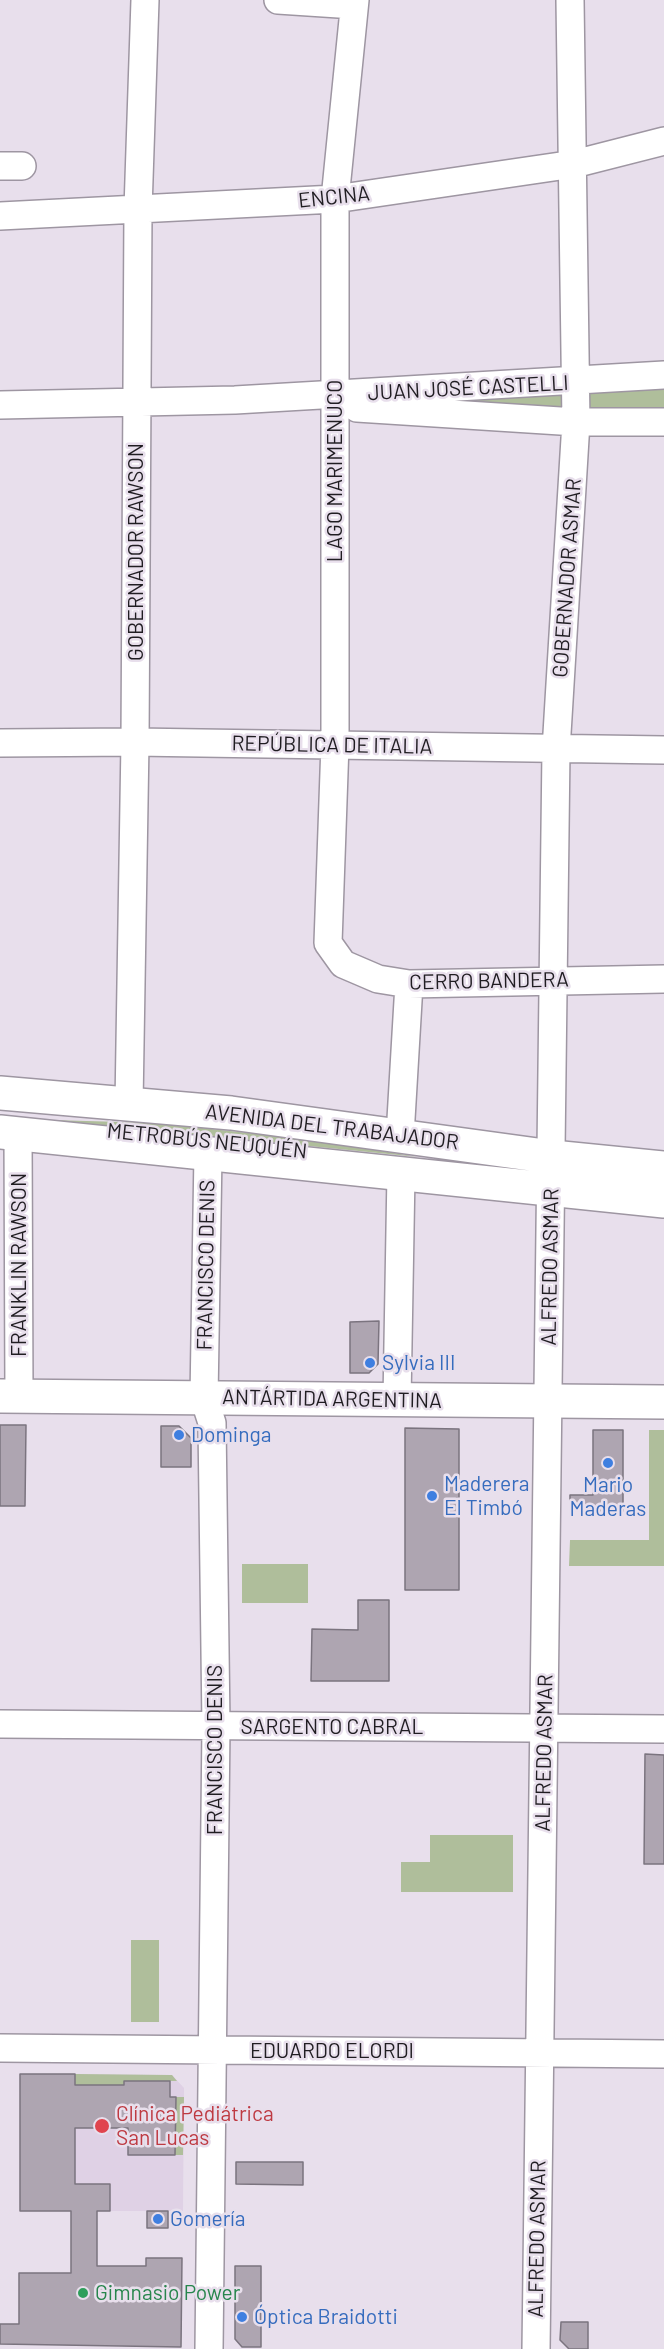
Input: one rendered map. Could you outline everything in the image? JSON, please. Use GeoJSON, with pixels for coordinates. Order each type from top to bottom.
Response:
{"type":"FeatureCollection","features":[{"type":"Feature","properties":{"kind":"main road","name":"AVENIDA DEL TRABAJADOR"},"geometry":{"type":"LineString","coordinates":[[0,1095],[231,1113],[400,1136],[664,1201]]}},
{"type":"Feature","properties":{"kind":"main road","name":"AVENIDA DEL TRABAJADOR"},"geometry":{"type":"LineString","coordinates":[[4,1120],[208,1153],[400,1173],[552,1172],[664,1168]]}},
{"type":"Feature","properties":{"kind":"main road","name":"ANTÁRTIDA ARGENTINA"},"geometry":{"type":"LineString","coordinates":[[9,1396],[664,1402]]}},
{"type":"Feature","properties":{"kind":"street","name":"GOBERNADOR RAWSON"},"geometry":{"type":"LineString","coordinates":[[129,1104],[135,742],[138,209],[145,0]]}},
{"type":"Feature","properties":{"kind":"street"},"geometry":{"type":"LineString","coordinates":[[278,0],[354,3]]}},
{"type":"Feature","properties":{"kind":"street","name":"GOBERNADOR ASMAR"},"geometry":{"type":"LineString","coordinates":[[552,1172],[556,750],[576,422],[570,0]]}},
{"type":"Feature","properties":{"kind":"street","name":"LAGO MARIMENUCO"},"geometry":{"type":"LineString","coordinates":[[328,943],[335,744],[335,199],[354,3]]}},
{"type":"Feature","properties":{"kind":"street","name":"ENCINA"},"geometry":{"type":"LineString","coordinates":[[0,216],[335,199],[574,164],[664,141]]}},
{"type":"Feature","properties":{"kind":"street","name":"JUAN JOSÉ CASTELLI"},"geometry":{"type":"LineString","coordinates":[[334,401],[664,375]]}},
{"type":"Feature","properties":{"kind":"street","name":"JUAN JOSÉ CASTELLI"},"geometry":{"type":"LineString","coordinates":[[0,405],[235,400],[334,401],[576,422],[664,422]]}},
{"type":"Feature","properties":{"kind":"street","name":"REPÚBLICA DE ITALIA"},"geometry":{"type":"LineString","coordinates":[[0,743],[335,744],[556,750],[664,750]]}},
{"type":"Feature","properties":{"kind":"street","name":"CERRO BANDERA"},"geometry":{"type":"LineString","coordinates":[[328,943],[343,964],[378,979],[409,984],[664,979]]}},
{"type":"Feature","properties":{"kind":"street"},"geometry":{"type":"LineString","coordinates":[[400,1136],[409,984]]}},
{"type":"Feature","properties":{"kind":"street"},"geometry":{"type":"LineString","coordinates":[[0,1095],[66,1103],[66,1110],[4,1120]]}},
{"type":"Feature","properties":{"kind":"street","name":"METROBÚS NEUQUÉN"},"geometry":{"type":"LineString","coordinates":[[4,1120],[552,1172],[664,1187]]}},
{"type":"Feature","properties":{"kind":"street","name":"FRANKLIN RAWSON"},"geometry":{"type":"LineString","coordinates":[[4,1120],[9,1396]]}},
{"type":"Feature","properties":{"kind":"street","name":"FRANCISCO DENIS"},"geometry":{"type":"LineString","coordinates":[[208,1153],[204,1398],[212,1423],[216,1726],[209,2349]]}},
{"type":"Feature","properties":{"kind":"street","name":"METROBÚS NEUQUÉN"},"geometry":{"type":"LineString","coordinates":[[552,1172],[664,1177]]}},
{"type":"Feature","properties":{"kind":"street","name":"ALFREDO ASMAR"},"geometry":{"type":"LineString","coordinates":[[536,2349],[552,1172]]}},
{"type":"Feature","properties":{"kind":"street"},"geometry":{"type":"LineString","coordinates":[[398,1400],[400,1173]]}},
{"type":"Feature","properties":{"kind":"street","name":"SARGENTO CABRAL"},"geometry":{"type":"LineString","coordinates":[[0,1724],[664,1730]]}},
{"type":"Feature","properties":{"kind":"street","name":"EDUARDO ELORDI"},"geometry":{"type":"LineString","coordinates":[[0,2048],[664,2054]]}},
{"type":"Feature","properties":{"kind":"shaded area","name":"Clínica Pediátrica San Lucas"},"geometry":{"type":"Polygon","coordinates":[[[20,2074],[172,2075],[184,2088],[183,2211],[20,2211],[20,2074]]]}},
{"type":"Feature","properties":{"kind":"green space"},"geometry":{"type":"Polygon","coordinates":[[[664,387],[664,411],[584,411],[586,392],[664,387]]]}},
{"type":"Feature","properties":{"kind":"green space"},"geometry":{"type":"Polygon","coordinates":[[[564,394],[562,411],[393,403],[564,394]]]}},
{"type":"Feature","properties":{"kind":"green space"},"geometry":{"type":"Polygon","coordinates":[[[52,1120],[156,1123],[322,1141],[418,1157],[52,1120]]]}},
{"type":"Feature","properties":{"kind":"green space"},"geometry":{"type":"Polygon","coordinates":[[[649,1430],[664,1430],[664,1566],[569,1566],[570,1540],[649,1540],[649,1430]]]}},
{"type":"Feature","properties":{"kind":"green space"},"geometry":{"type":"Polygon","coordinates":[[[242,1564],[308,1564],[308,1603],[242,1603],[242,1564]]]}},
{"type":"Feature","properties":{"kind":"green space"},"geometry":{"type":"Polygon","coordinates":[[[430,1835],[513,1835],[513,1892],[401,1892],[401,1862],[430,1862],[430,1835]]]}},
{"type":"Feature","properties":{"kind":"green space"},"geometry":{"type":"Polygon","coordinates":[[[131,1940],[159,1940],[159,2022],[131,2022],[131,1940]]]}},
{"type":"Feature","properties":{"kind":"green space"},"geometry":{"type":"Polygon","coordinates":[[[75,2074],[172,2075],[177,2081],[125,2081],[124,2085],[75,2085],[75,2074]]]}},
{"type":"Feature","properties":{"kind":"green space"},"geometry":{"type":"Polygon","coordinates":[[[176,2097],[184,2097],[183,2155],[175,2155],[176,2097]]]}},
{"type":"Feature","properties":{"kind":"building"},"geometry":{"type":"Polygon","coordinates":[[[379,1321],[378,1364],[369,1373],[350,1373],[350,1322],[379,1321]]]}},
{"type":"Feature","properties":{"kind":"building"},"geometry":{"type":"Polygon","coordinates":[[[0,1425],[26,1425],[25,1506],[0,1506],[0,1425]]]}},
{"type":"Feature","properties":{"kind":"building"},"geometry":{"type":"Polygon","coordinates":[[[161,1426],[179,1426],[191,1438],[191,1467],[161,1467],[161,1426]]]}},
{"type":"Feature","properties":{"kind":"building","name":"Maderera El Timbó"},"geometry":{"type":"Polygon","coordinates":[[[405,1428],[459,1429],[459,1590],[405,1590],[405,1428]]]}},
{"type":"Feature","properties":{"kind":"building","name":"Mario Maderas"},"geometry":{"type":"Polygon","coordinates":[[[593,1430],[623,1430],[623,1511],[570,1510],[570,1495],[593,1495],[593,1430]]]}},
{"type":"Feature","properties":{"kind":"building"},"geometry":{"type":"Polygon","coordinates":[[[358,1600],[389,1600],[389,1681],[311,1681],[312,1629],[358,1630],[358,1600]]]}},
{"type":"Feature","properties":{"kind":"building"},"geometry":{"type":"Polygon","coordinates":[[[645,1754],[664,1755],[664,1864],[644,1864],[645,1754]]]}},
{"type":"Feature","properties":{"kind":"building"},"geometry":{"type":"Polygon","coordinates":[[[20,2074],[75,2074],[75,2085],[124,2085],[124,2081],[170,2081],[170,2097],[176,2097],[175,2155],[128,2155],[128,2128],[75,2128],[75,2184],[110,2184],[110,2211],[97,2211],[97,2266],[146,2266],[146,2258],[182,2258],[181,2347],[0,2344],[0,2324],[19,2324],[19,2273],[71,2273],[71,2211],[20,2211],[20,2074]]]}},
{"type":"Feature","properties":{"kind":"building"},"geometry":{"type":"Polygon","coordinates":[[[236,2162],[303,2162],[303,2185],[236,2184],[236,2162]]]}},
{"type":"Feature","properties":{"kind":"building","name":"Gomería"},"geometry":{"type":"Polygon","coordinates":[[[147,2211],[168,2211],[168,2228],[147,2228],[147,2211]]]}},
{"type":"Feature","properties":{"kind":"building"},"geometry":{"type":"Polygon","coordinates":[[[235,2266],[261,2266],[261,2347],[242,2347],[235,2339],[235,2266]]]}},
{"type":"Feature","properties":{"kind":"building"},"geometry":{"type":"Polygon","coordinates":[[[561,2322],[588,2322],[588,2349],[569,2349],[560,2340],[561,2322]]]}},
{"type":"Feature","properties":{"kind":"place","name":"Sylvia III"},"geometry":{"type":"Point","coordinates":[370,1363]}},
{"type":"Feature","properties":{"kind":"place","name":"Dominga"},"geometry":{"type":"Point","coordinates":[179,1435]}},
{"type":"Feature","properties":{"kind":"place","name":"Mario Maderas"},"geometry":{"type":"Point","coordinates":[608,1463]}},
{"type":"Feature","properties":{"kind":"place","name":"Maderera El Timbó"},"geometry":{"type":"Point","coordinates":[432,1496]}},
{"type":"Feature","properties":{"kind":"place","name":"Clínica Pediátrica San Lucas"},"geometry":{"type":"Point","coordinates":[102,2126]}},
{"type":"Feature","properties":{"kind":"place","name":"Gomería"},"geometry":{"type":"Point","coordinates":[158,2219]}},
{"type":"Feature","properties":{"kind":"place","name":"Gimnasio Power"},"geometry":{"type":"Point","coordinates":[83,2293]}},
{"type":"Feature","properties":{"kind":"place","name":"Óptica Braidotti"},"geometry":{"type":"Point","coordinates":[242,2317]}}]}
